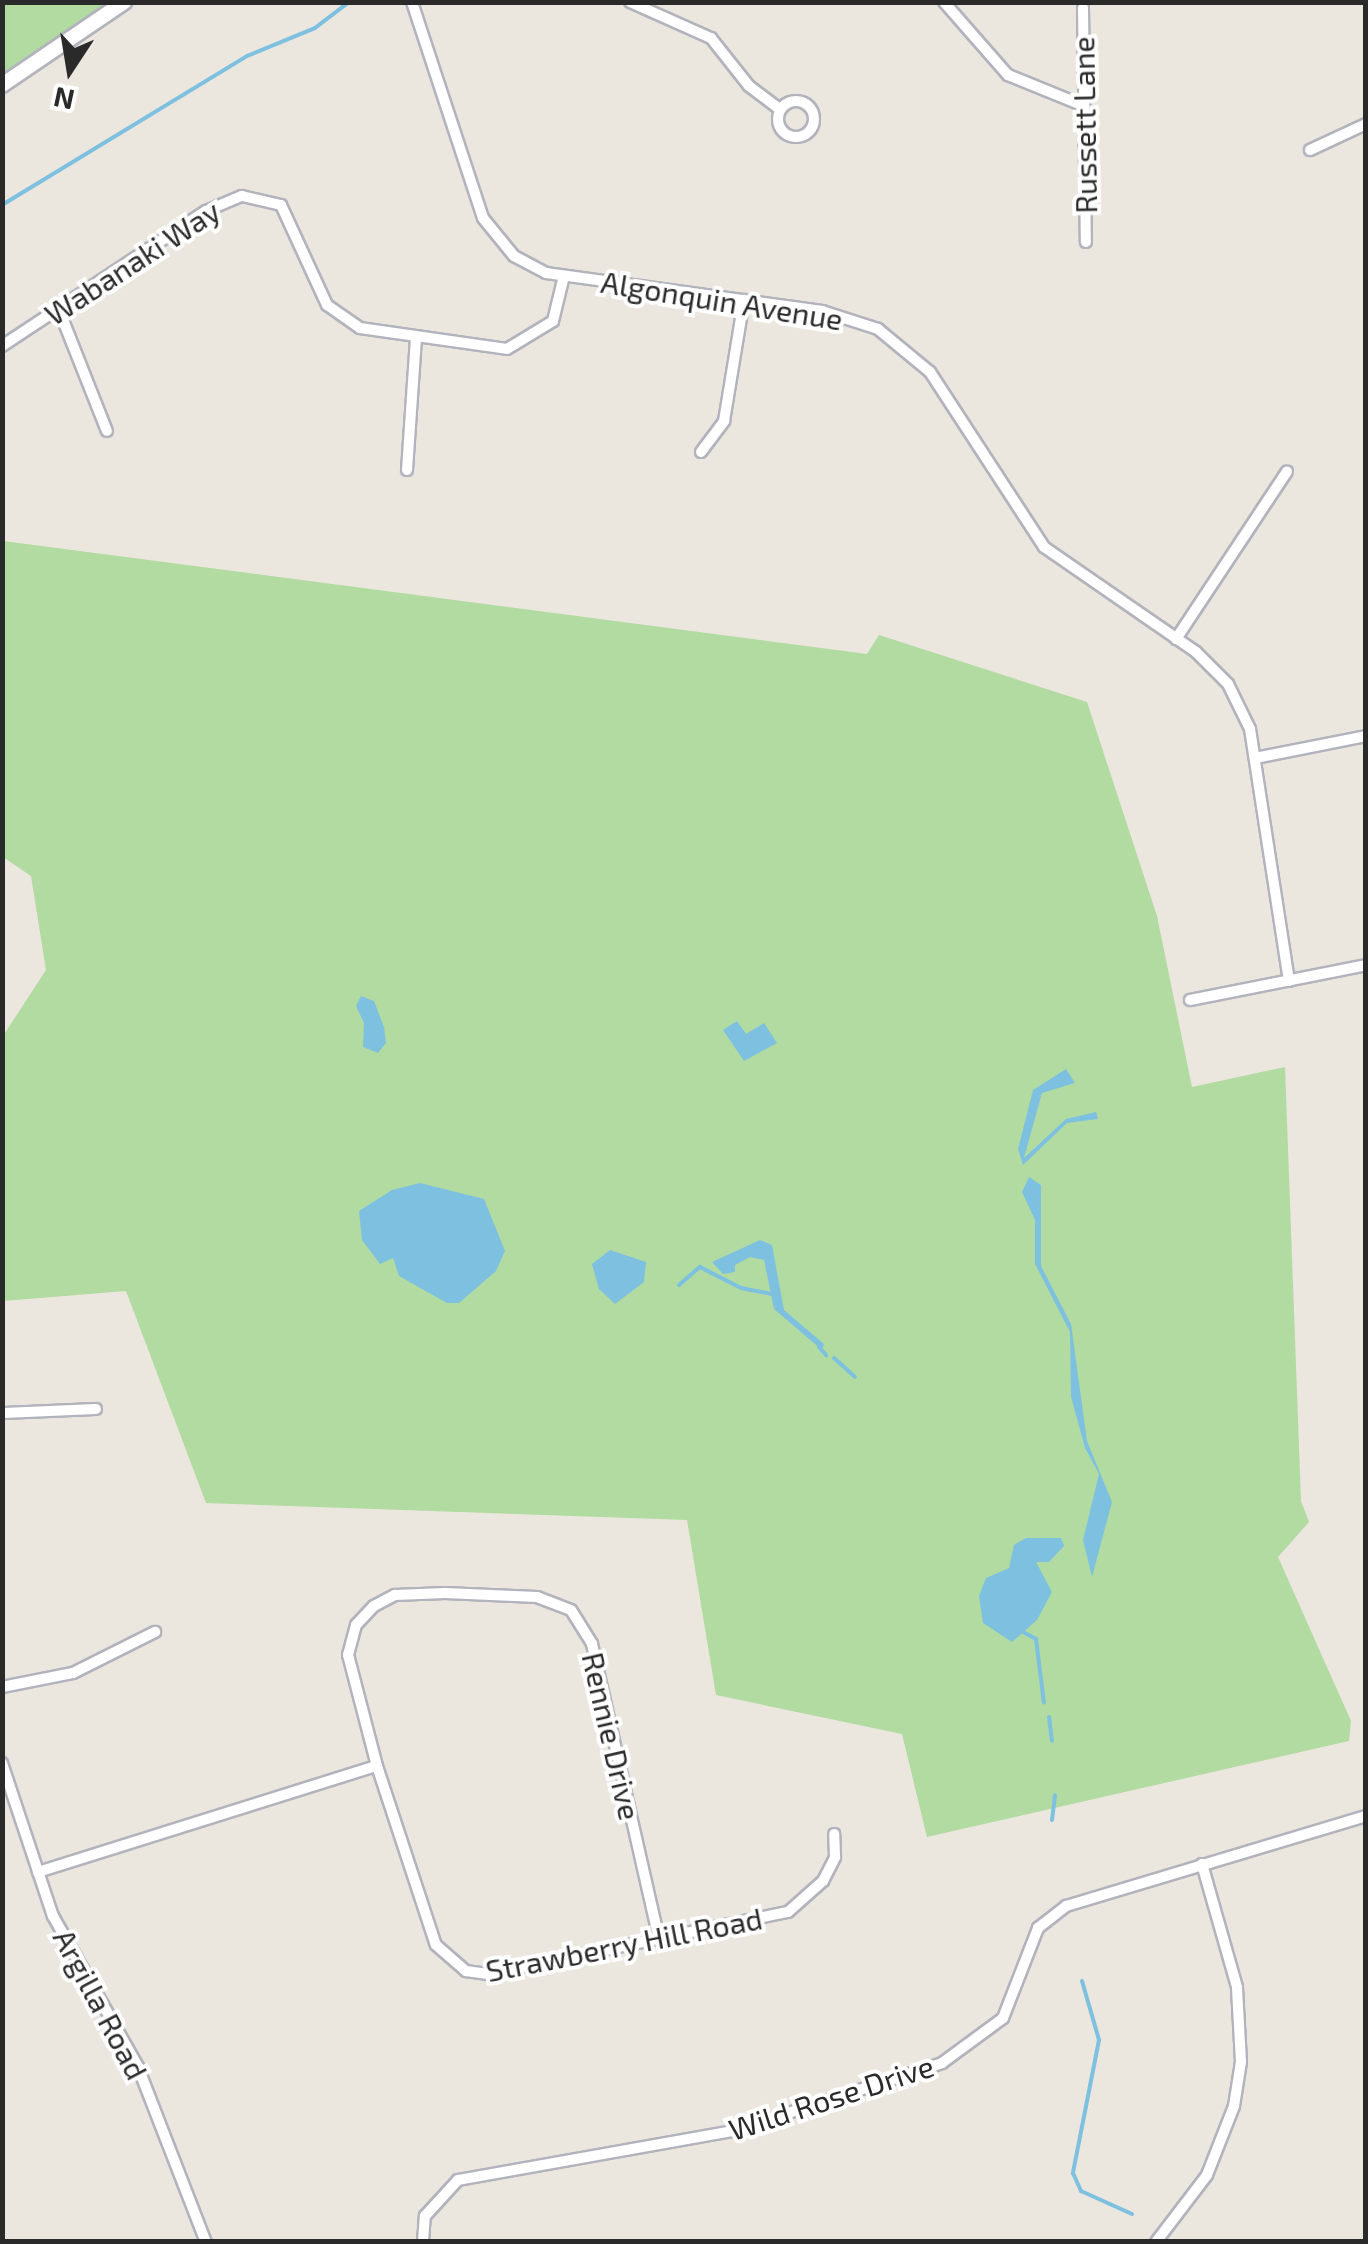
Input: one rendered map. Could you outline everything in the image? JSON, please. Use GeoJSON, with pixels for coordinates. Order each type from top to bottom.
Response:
{"type":"FeatureCollection","features":[{"type":"Feature","properties":{"kind":"main road"},"geometry":{"type":"LineString","coordinates":[[2,85],[124,2]]}},
{"type":"Feature","properties":{"kind":"street","name":"Algonquin Avenue"},"geometry":{"type":"LineString","coordinates":[[412,2],[492,235],[532,268],[853,318],[909,350],[950,402],[1044,547],[1176,640],[1228,684],[1250,729],[1289,981]]}},
{"type":"Feature","properties":{"kind":"street"},"geometry":{"type":"LineString","coordinates":[[630,2],[711,38],[749,86],[780,110]]}},
{"type":"Feature","properties":{"kind":"street"},"geometry":{"type":"LineString","coordinates":[[944,2],[1008,75],[1084,106]]}},
{"type":"Feature","properties":{"kind":"street","name":"Russett Lane"},"geometry":{"type":"LineString","coordinates":[[1083,8],[1086,242]]}},
{"type":"Feature","properties":{"kind":"street"},"geometry":{"type":"LineString","coordinates":[[1310,150],[1366,124]]}},
{"type":"Feature","properties":{"kind":"street","name":"Wabanaki Way"},"geometry":{"type":"LineString","coordinates":[[2,346],[226,200],[260,196],[290,214],[332,312],[360,328],[485,349],[520,346],[553,321],[564,276]]}},
{"type":"Feature","properties":{"kind":"street"},"geometry":{"type":"LineString","coordinates":[[701,452],[724,421],[744,300]]}},
{"type":"Feature","properties":{"kind":"street"},"geometry":{"type":"LineString","coordinates":[[59,310],[107,430]]}},
{"type":"Feature","properties":{"kind":"street"},"geometry":{"type":"LineString","coordinates":[[407,470],[416,338]]}},
{"type":"Feature","properties":{"kind":"street"},"geometry":{"type":"LineString","coordinates":[[1176,640],[1287,471]]}},
{"type":"Feature","properties":{"kind":"street"},"geometry":{"type":"LineString","coordinates":[[1255,758],[1366,736]]}},
{"type":"Feature","properties":{"kind":"street"},"geometry":{"type":"LineString","coordinates":[[1190,1000],[1366,966]]}},
{"type":"Feature","properties":{"kind":"street"},"geometry":{"type":"LineString","coordinates":[[2,1413],[96,1409]]}},
{"type":"Feature","properties":{"kind":"street","name":"Rennie Drive"},"geometry":{"type":"LineString","coordinates":[[377,1766],[348,1656],[356,1626],[374,1606],[395,1595],[445,1593],[538,1597],[571,1610],[592,1644],[660,1940]]}},
{"type":"Feature","properties":{"kind":"street"},"geometry":{"type":"LineString","coordinates":[[2,1687],[73,1673],[155,1632]]}},
{"type":"Feature","properties":{"kind":"street","name":"Argilla Road"},"geometry":{"type":"LineString","coordinates":[[2,1763],[62,1934],[138,2067],[206,2242]]}},
{"type":"Feature","properties":{"kind":"street"},"geometry":{"type":"LineString","coordinates":[[38,1872],[377,1766]]}},
{"type":"Feature","properties":{"kind":"street","name":"Strawberry Hill Road"},"geometry":{"type":"LineString","coordinates":[[377,1766],[436,1945],[457,1966],[488,1974],[770,1918],[805,1903],[836,1858],[834,1834]]}},
{"type":"Feature","properties":{"kind":"street","name":"Wild Rose Drive"},"geometry":{"type":"LineString","coordinates":[[423,2242],[425,2216],[458,2180],[733,2131],[942,2063],[1003,2018],[1045,1921],[1094,1896],[1366,1816]]}},
{"type":"Feature","properties":{"kind":"street"},"geometry":{"type":"LineString","coordinates":[[1156,2242],[1208,2175],[1234,2106],[1241,2062],[1236,1987],[1202,1864]]}},
{"type":"Feature","properties":{"kind":"green space"},"geometry":{"type":"Polygon","coordinates":[[[3,2],[107,2],[107,3],[3,73],[3,2]]]}},
{"type":"Feature","properties":{"kind":"green space"},"geometry":{"type":"Polygon","coordinates":[[[3,541],[867,654],[879,635],[1087,702],[1157,916],[1192,1087],[1285,1067],[1301,1501],[1309,1522],[1278,1557],[1351,1721],[1349,1741],[927,1837],[902,1734],[716,1695],[687,1520],[206,1503],[126,1291],[3,1301],[3,1036],[46,970],[31,876],[3,857],[3,541]]]}},
{"type":"Feature","properties":{"kind":"water"},"geometry":{"type":"Polygon","coordinates":[[[361,996],[374,1001],[384,1027],[386,1043],[378,1053],[363,1047],[364,1023],[356,1006],[361,996]]]}},
{"type":"Feature","properties":{"kind":"water"},"geometry":{"type":"Polygon","coordinates":[[[737,1021],[746,1034],[764,1023],[777,1043],[744,1061],[723,1030],[737,1021]]]}},
{"type":"Feature","properties":{"kind":"water"},"geometry":{"type":"Polygon","coordinates":[[[1066,1069],[1075,1083],[1042,1093],[1024,1158],[1066,1119],[1096,1112],[1098,1119],[1067,1123],[1023,1165],[1018,1149],[1033,1090],[1066,1069]]]}},
{"type":"Feature","properties":{"kind":"water"},"geometry":{"type":"Polygon","coordinates":[[[1029,1177],[1041,1185],[1041,1266],[1071,1324],[1087,1441],[1112,1502],[1092,1577],[1083,1540],[1099,1474],[1085,1448],[1071,1397],[1070,1332],[1035,1264],[1035,1220],[1022,1192],[1029,1177]]]}},
{"type":"Feature","properties":{"kind":"water"},"geometry":{"type":"Polygon","coordinates":[[[420,1183],[484,1199],[505,1251],[496,1271],[459,1303],[447,1303],[399,1276],[393,1258],[380,1264],[362,1240],[359,1211],[392,1190],[420,1183]]]}},
{"type":"Feature","properties":{"kind":"water"},"geometry":{"type":"Polygon","coordinates":[[[760,1240],[772,1245],[784,1310],[824,1344],[822,1350],[774,1309],[764,1260],[750,1257],[735,1265],[735,1272],[723,1274],[712,1262],[760,1240]]]}},
{"type":"Feature","properties":{"kind":"water"},"geometry":{"type":"Polygon","coordinates":[[[610,1250],[646,1262],[644,1282],[615,1304],[599,1289],[592,1264],[610,1250]]]}},
{"type":"Feature","properties":{"kind":"water"},"geometry":{"type":"Polygon","coordinates":[[[1026,1538],[1061,1538],[1064,1546],[1049,1562],[1036,1562],[1052,1592],[1037,1620],[1012,1642],[983,1623],[979,1596],[986,1578],[1009,1568],[1014,1545],[1026,1538]]]}},
{"type":"Feature","properties":{"kind":"waterway"},"geometry":{"type":"LineString","coordinates":[[2,205],[247,56],[315,28],[349,2]]}},
{"type":"Feature","properties":{"kind":"waterway"},"geometry":{"type":"LineString","coordinates":[[679,1285],[700,1267],[741,1288],[776,1295]]}},
{"type":"Feature","properties":{"kind":"waterway"},"geometry":{"type":"LineString","coordinates":[[819,1347],[826,1355]]}},
{"type":"Feature","properties":{"kind":"waterway"},"geometry":{"type":"LineString","coordinates":[[834,1358],[855,1377]]}},
{"type":"Feature","properties":{"kind":"waterway"},"geometry":{"type":"LineString","coordinates":[[1023,1632],[1036,1639],[1044,1703]]}},
{"type":"Feature","properties":{"kind":"waterway"},"geometry":{"type":"LineString","coordinates":[[1049,1717],[1052,1741]]}},
{"type":"Feature","properties":{"kind":"waterway"},"geometry":{"type":"LineString","coordinates":[[1052,1820],[1055,1795]]}},
{"type":"Feature","properties":{"kind":"waterway"},"geometry":{"type":"LineString","coordinates":[[1082,1981],[1099,2040],[1073,2173],[1081,2191],[1132,2214]]}}]}
